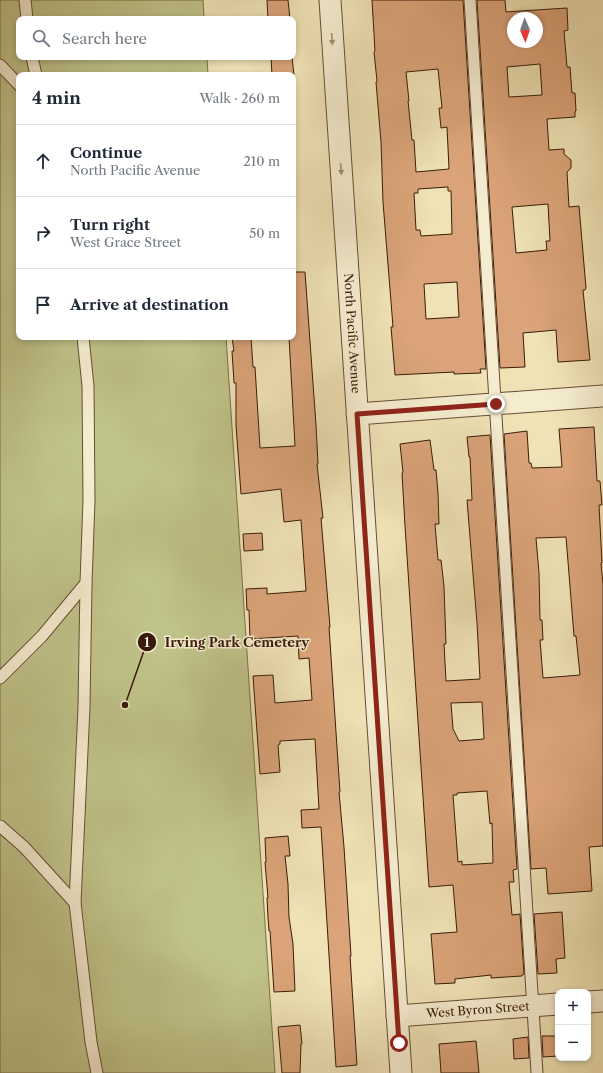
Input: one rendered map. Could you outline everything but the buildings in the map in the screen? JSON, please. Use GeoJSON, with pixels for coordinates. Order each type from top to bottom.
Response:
{"type":"FeatureCollection","features":[{"type":"Feature","properties":{"kind":"street","name":"North Pacific Avenue"},"geometry":{"type":"LineString","coordinates":[[330,0],[401,1073]]}},
{"type":"Feature","properties":{"kind":"street"},"geometry":{"type":"LineString","coordinates":[[357,414],[603,396]]}},
{"type":"Feature","properties":{"kind":"street"},"geometry":{"type":"LineString","coordinates":[[591,1002],[603,1001]]}},
{"type":"Feature","properties":{"kind":"street","name":"West Byron Street"},"geometry":{"type":"LineString","coordinates":[[397,1016],[555,1004]]}},
{"type":"Feature","properties":{"kind":"lane"},"geometry":{"type":"LineString","coordinates":[[25,0],[27,16]]}},
{"type":"Feature","properties":{"kind":"lane"},"geometry":{"type":"LineString","coordinates":[[470,0],[537,1073]]}},
{"type":"Feature","properties":{"kind":"lane"},"geometry":{"type":"LineString","coordinates":[[33,60],[35,72]]}},
{"type":"Feature","properties":{"kind":"lane"},"geometry":{"type":"LineString","coordinates":[[0,64],[16,83]]}},
{"type":"Feature","properties":{"kind":"lane"},"geometry":{"type":"LineString","coordinates":[[83,340],[88,386],[89,500],[84,707],[75,903],[96,1073]]}},
{"type":"Feature","properties":{"kind":"lane"},"geometry":{"type":"LineString","coordinates":[[0,678],[42,636],[86,583]]}},
{"type":"Feature","properties":{"kind":"lane"},"geometry":{"type":"LineString","coordinates":[[0,826],[24,847],[75,903]]}},
{"type":"Feature","properties":{"kind":"green space"},"geometry":{"type":"Polygon","coordinates":[[[0,0],[203,0],[204,16],[16,16],[16,60],[207,60],[208,72],[16,72],[16,340],[226,340],[275,1073],[0,1073],[0,0]]]}},
{"type":"Feature","properties":{"kind":"place","name":"Irving Park Cemetery"},"geometry":{"type":"Point","coordinates":[125,705]}},
{"type":"Feature","properties":{"kind":"route"},"geometry":{"type":"LineString","coordinates":[[399,1043],[357,414],[496,404]]}}]}
